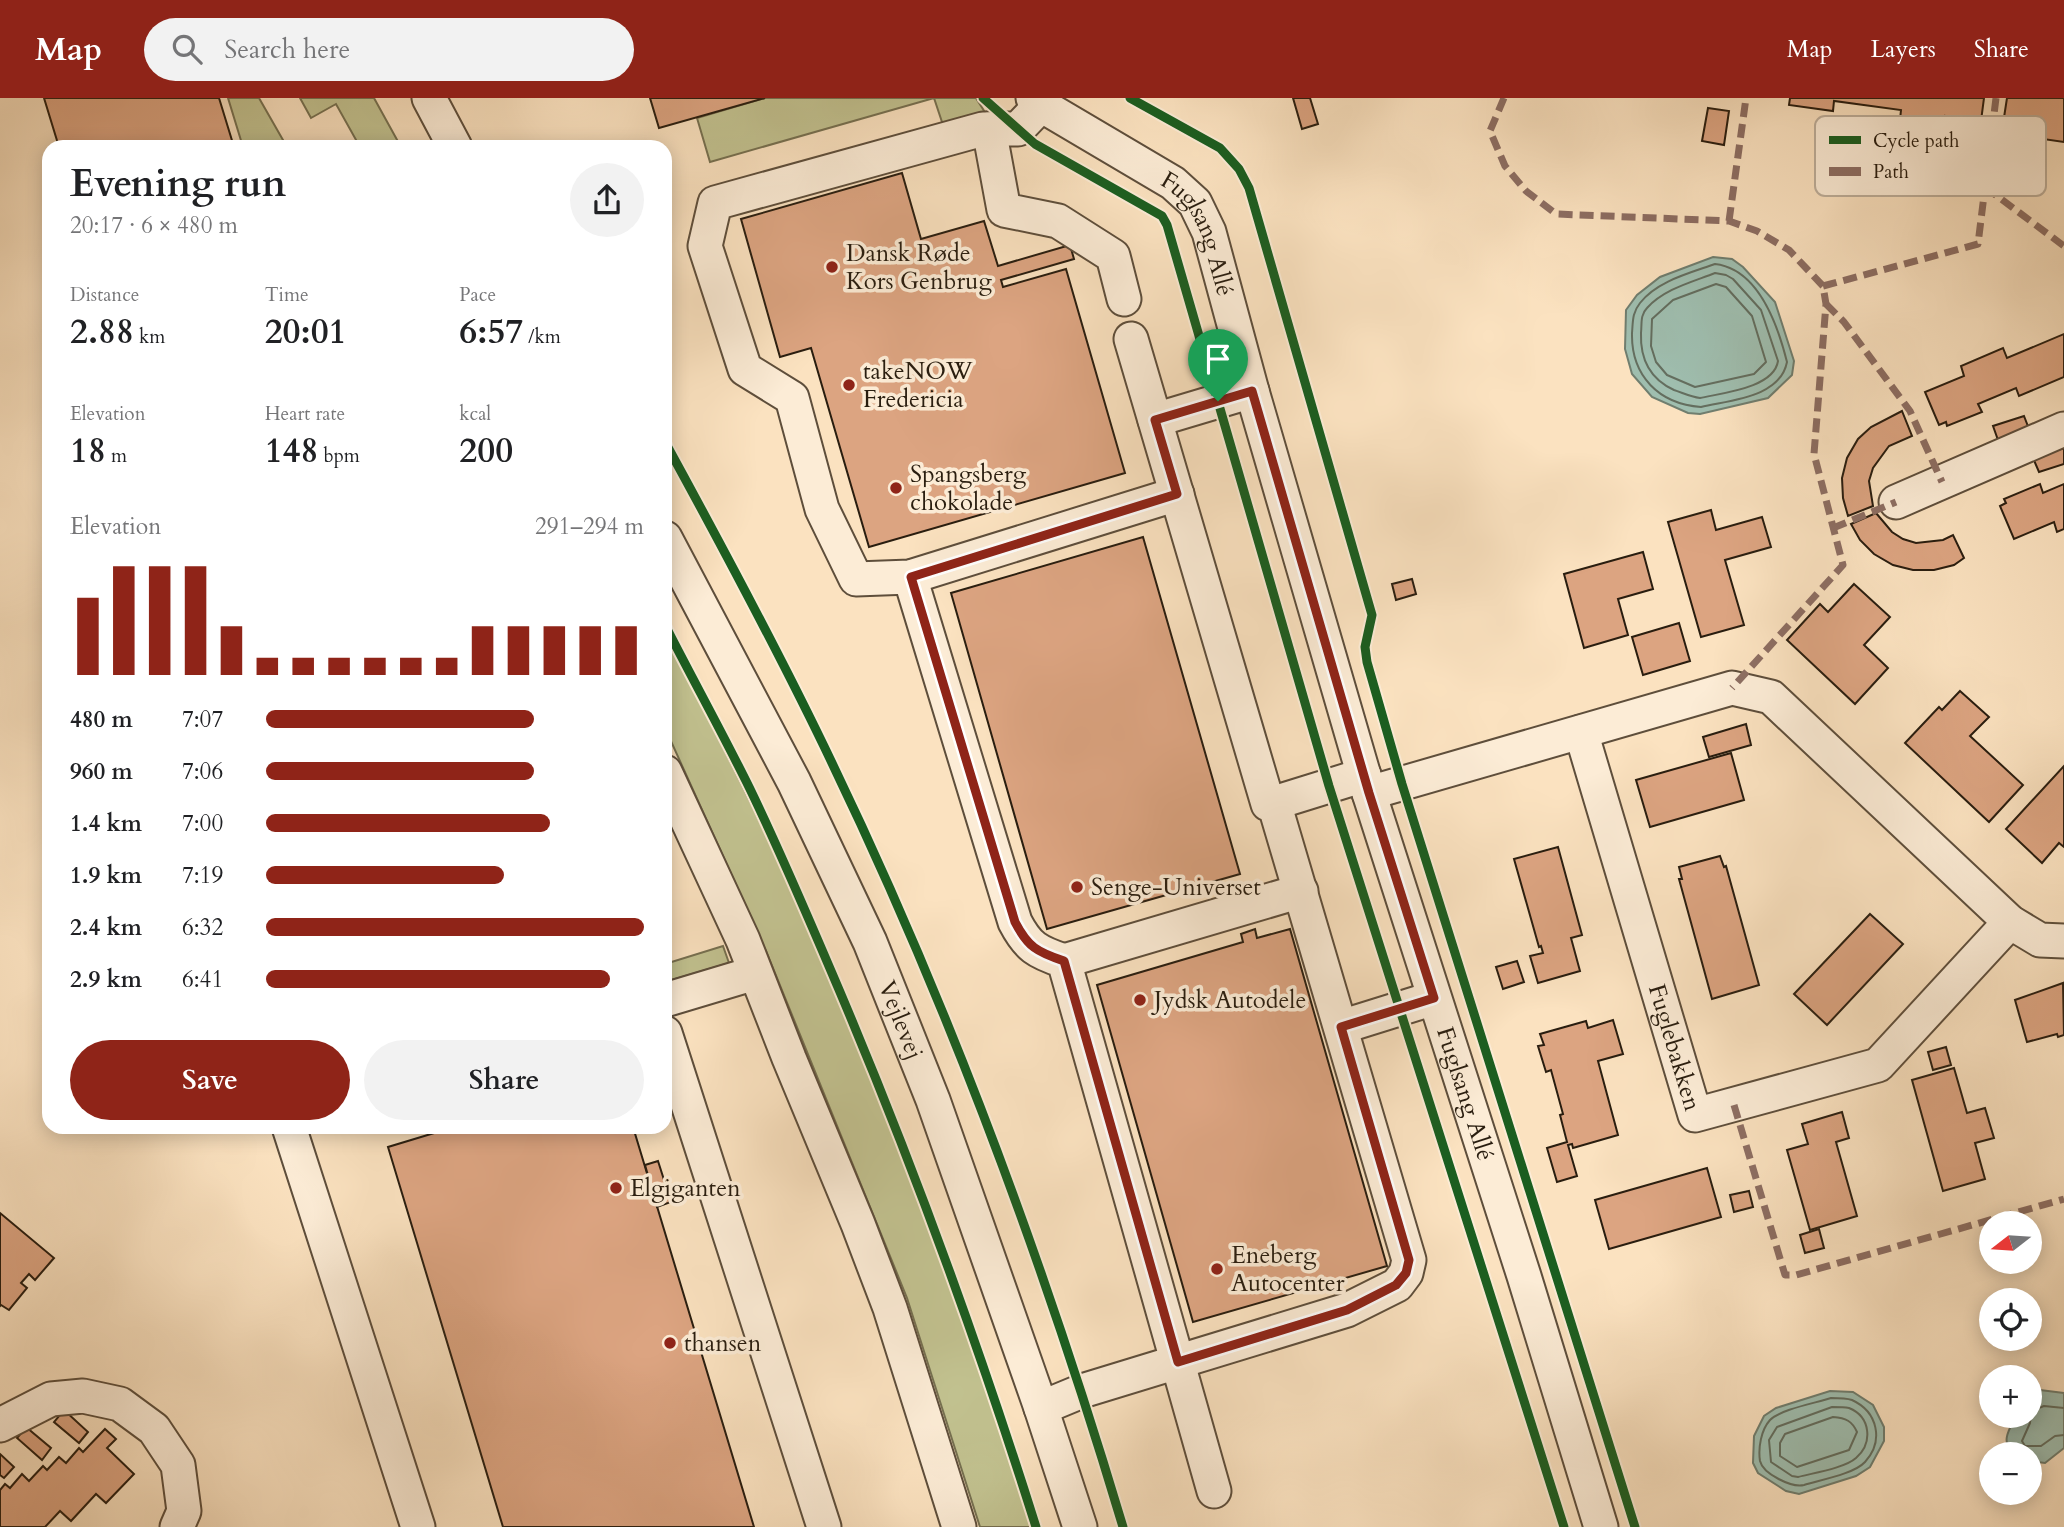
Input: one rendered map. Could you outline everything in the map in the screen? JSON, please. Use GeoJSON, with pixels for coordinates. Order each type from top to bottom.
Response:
{"type":"FeatureCollection","features":[{"type":"Feature","properties":{"kind":"street"},"geometry":{"type":"LineString","coordinates":[[429,98],[451,140]]}},
{"type":"Feature","properties":{"kind":"street"},"geometry":{"type":"LineString","coordinates":[[1039,100],[1018,129],[969,132],[715,203],[705,246],[746,369],[792,398],[822,509],[856,579],[911,577],[1177,494]]}},
{"type":"Feature","properties":{"kind":"street","name":"Fuglsang Allé"},"geometry":{"type":"LineString","coordinates":[[1039,100],[1173,183],[1195,203],[1209,232],[1252,391],[1366,784],[1520,1263],[1601,1527]]}},
{"type":"Feature","properties":{"kind":"street"},"geometry":{"type":"LineString","coordinates":[[989,129],[1004,210],[1058,221],[1112,256],[1124,299]]}},
{"type":"Feature","properties":{"kind":"street"},"geometry":{"type":"LineString","coordinates":[[1131,339],[1268,804],[1366,784],[1581,732],[1732,688],[1771,697],[2010,922],[2040,940],[2064,941]]}},
{"type":"Feature","properties":{"kind":"street"},"geometry":{"type":"LineString","coordinates":[[1155,420],[1252,391]]}},
{"type":"Feature","properties":{"kind":"street"},"geometry":{"type":"LineString","coordinates":[[1896,502],[2064,429]]}},
{"type":"Feature","properties":{"kind":"street","name":"Vejlevej"},"geometry":{"type":"LineString","coordinates":[[672,551],[794,782],[870,942],[933,1100],[1080,1527]]}},
{"type":"Feature","properties":{"kind":"street"},"geometry":{"type":"LineString","coordinates":[[911,577],[1015,922],[1025,940],[1040,953],[1064,961],[1301,891]]}},
{"type":"Feature","properties":{"kind":"street","name":"Fuglebakken"},"geometry":{"type":"LineString","coordinates":[[1581,732],[1695,1115],[1878,1065],[2010,922]]}},
{"type":"Feature","properties":{"kind":"street"},"geometry":{"type":"LineString","coordinates":[[672,787],[726,901],[890,1308],[959,1527]]}},
{"type":"Feature","properties":{"kind":"street"},"geometry":{"type":"LineString","coordinates":[[1041,1408],[1083,1391],[1347,1310],[1396,1285],[1406,1273],[1409,1260],[1274,803]]}},
{"type":"Feature","properties":{"kind":"street"},"geometry":{"type":"LineString","coordinates":[[1064,961],[1214,1491]]}},
{"type":"Feature","properties":{"kind":"street"},"geometry":{"type":"LineString","coordinates":[[672,998],[755,973]]}},
{"type":"Feature","properties":{"kind":"street"},"geometry":{"type":"LineString","coordinates":[[1341,1027],[1434,998]]}},
{"type":"Feature","properties":{"kind":"street"},"geometry":{"type":"LineString","coordinates":[[672,1055],[824,1527]]}},
{"type":"Feature","properties":{"kind":"street"},"geometry":{"type":"LineString","coordinates":[[291,1134],[418,1527]]}},
{"type":"Feature","properties":{"kind":"street"},"geometry":{"type":"LineString","coordinates":[[0,1425],[51,1399],[83,1396],[120,1404],[154,1429],[178,1465],[184,1511],[177,1527]]}},
{"type":"Feature","properties":{"kind":"green space"},"geometry":{"type":"Polygon","coordinates":[[[228,98],[259,98],[283,140],[241,140],[228,98]]]}},
{"type":"Feature","properties":{"kind":"green space"},"geometry":{"type":"Polygon","coordinates":[[[300,98],[374,98],[397,140],[356,140],[336,104],[311,118],[300,98]]]}},
{"type":"Feature","properties":{"kind":"green space"},"geometry":{"type":"Polygon","coordinates":[[[765,98],[934,98],[710,162],[697,118],[765,98]]]}},
{"type":"Feature","properties":{"kind":"green space"},"geometry":{"type":"Polygon","coordinates":[[[934,98],[976,98],[986,114],[944,128],[934,98]]]}},
{"type":"Feature","properties":{"kind":"green space"},"geometry":{"type":"Polygon","coordinates":[[[672,648],[768,839],[877,1092],[974,1352],[1031,1527],[980,1527],[907,1298],[766,951],[672,743],[672,648]]]}},
{"type":"Feature","properties":{"kind":"green space"},"geometry":{"type":"Polygon","coordinates":[[[723,946],[729,963],[672,980],[672,962],[723,946]]]}},
{"type":"Feature","properties":{"kind":"water"},"geometry":{"type":"Polygon","coordinates":[[[1713,257],[1732,259],[1743,267],[1775,302],[1794,361],[1792,375],[1768,398],[1700,414],[1688,413],[1652,397],[1632,374],[1625,349],[1626,310],[1637,295],[1660,277],[1713,257]]]}},
{"type":"Feature","properties":{"kind":"water"},"geometry":{"type":"Polygon","coordinates":[[[2042,1390],[2064,1393],[2064,1448],[2045,1463],[2042,1463],[2042,1442],[2007,1442],[2009,1430],[2042,1428],[2042,1390]]]}},
{"type":"Feature","properties":{"kind":"water"},"geometry":{"type":"Polygon","coordinates":[[[1830,1391],[1853,1392],[1873,1405],[1884,1427],[1884,1441],[1870,1467],[1856,1476],[1799,1494],[1786,1491],[1758,1473],[1753,1463],[1754,1436],[1764,1416],[1776,1408],[1830,1391]]]}},
{"type":"Feature","properties":{"kind":"building"},"geometry":{"type":"Polygon","coordinates":[[[44,98],[219,98],[232,140],[57,140],[44,98]]]}},
{"type":"Feature","properties":{"kind":"building"},"geometry":{"type":"Polygon","coordinates":[[[650,98],[765,98],[659,128],[650,98]]]}},
{"type":"Feature","properties":{"kind":"building"},"geometry":{"type":"Polygon","coordinates":[[[1293,98],[1310,98],[1318,124],[1302,129],[1293,98]]]}},
{"type":"Feature","properties":{"kind":"building"},"geometry":{"type":"Polygon","coordinates":[[[1790,98],[1984,98],[1982,116],[1900,116],[1901,110],[1834,101],[1833,111],[1789,105],[1790,98]]]}},
{"type":"Feature","properties":{"kind":"building"},"geometry":{"type":"Polygon","coordinates":[[[2007,98],[2064,98],[2064,142],[2046,139],[2046,116],[2004,116],[2007,98]]]}},
{"type":"Feature","properties":{"kind":"building"},"geometry":{"type":"Polygon","coordinates":[[[1708,108],[1729,111],[1724,145],[1702,141],[1708,108]]]}},
{"type":"Feature","properties":{"kind":"building"},"geometry":{"type":"Polygon","coordinates":[[[902,173],[921,239],[984,221],[998,266],[1070,245],[1074,259],[1001,280],[1003,287],[1066,269],[1125,473],[869,547],[811,348],[780,357],[741,219],[902,173]]]}},
{"type":"Feature","properties":{"kind":"building"},"geometry":{"type":"Polygon","coordinates":[[[2064,334],[2064,377],[2019,396],[2016,388],[1978,404],[1982,412],[1947,426],[1946,422],[1939,425],[1925,392],[1964,376],[1961,366],[2003,348],[2007,358],[2064,334]]]}},
{"type":"Feature","properties":{"kind":"building"},"geometry":{"type":"Polygon","coordinates":[[[1902,411],[1912,436],[1889,446],[1873,468],[1869,481],[1873,506],[1848,516],[1843,498],[1842,478],[1847,458],[1858,439],[1871,427],[1902,411]]]}},
{"type":"Feature","properties":{"kind":"building"},"geometry":{"type":"Polygon","coordinates":[[[2024,416],[2029,429],[1998,440],[1993,426],[2024,416]]]}},
{"type":"Feature","properties":{"kind":"building"},"geometry":{"type":"Polygon","coordinates":[[[2064,448],[2064,464],[2039,472],[2033,458],[2064,448]]]}},
{"type":"Feature","properties":{"kind":"building"},"geometry":{"type":"Polygon","coordinates":[[[2040,484],[2043,493],[2064,484],[2064,529],[2057,532],[2054,522],[2014,539],[2000,506],[2006,503],[2004,499],[2040,484]]]}},
{"type":"Feature","properties":{"kind":"building"},"geometry":{"type":"Polygon","coordinates":[[[1711,510],[1716,530],[1762,517],[1771,547],[1725,560],[1744,625],[1701,637],[1668,522],[1711,510]]]}},
{"type":"Feature","properties":{"kind":"building"},"geometry":{"type":"Polygon","coordinates":[[[1876,513],[1892,532],[1916,543],[1943,540],[1953,535],[1964,558],[1954,565],[1934,570],[1913,570],[1893,565],[1874,554],[1860,540],[1851,524],[1876,513]]]}},
{"type":"Feature","properties":{"kind":"building"},"geometry":{"type":"Polygon","coordinates":[[[1143,537],[1240,874],[1047,929],[951,593],[1143,537]]]}},
{"type":"Feature","properties":{"kind":"building"},"geometry":{"type":"Polygon","coordinates":[[[1643,552],[1653,589],[1618,599],[1628,635],[1584,648],[1564,574],[1643,552]]]}},
{"type":"Feature","properties":{"kind":"building"},"geometry":{"type":"Polygon","coordinates":[[[1412,579],[1416,594],[1396,600],[1392,584],[1412,579]]]}},
{"type":"Feature","properties":{"kind":"building"},"geometry":{"type":"Polygon","coordinates":[[[1854,584],[1890,617],[1864,645],[1888,668],[1855,704],[1787,640],[1820,604],[1828,612],[1854,584]]]}},
{"type":"Feature","properties":{"kind":"building"},"geometry":{"type":"Polygon","coordinates":[[[1679,623],[1690,661],[1643,675],[1632,637],[1679,623]]]}},
{"type":"Feature","properties":{"kind":"building"},"geometry":{"type":"Polygon","coordinates":[[[1960,691],[1989,717],[1970,736],[2023,785],[1989,822],[1905,743],[1939,707],[1942,710],[1960,691]]]}},
{"type":"Feature","properties":{"kind":"building"},"geometry":{"type":"Polygon","coordinates":[[[1746,724],[1751,745],[1709,757],[1703,737],[1746,724]]]}},
{"type":"Feature","properties":{"kind":"building"},"geometry":{"type":"Polygon","coordinates":[[[1731,753],[1744,800],[1650,827],[1636,780],[1731,753]]]}},
{"type":"Feature","properties":{"kind":"building"},"geometry":{"type":"Polygon","coordinates":[[[2064,766],[2064,847],[2059,843],[2042,863],[2006,829],[2064,766]]]}},
{"type":"Feature","properties":{"kind":"building"},"geometry":{"type":"Polygon","coordinates":[[[1558,847],[1582,935],[1571,938],[1580,971],[1538,983],[1530,956],[1543,953],[1514,859],[1558,847]]]}},
{"type":"Feature","properties":{"kind":"building"},"geometry":{"type":"Polygon","coordinates":[[[1720,856],[1724,867],[1726,866],[1759,985],[1712,999],[1679,879],[1682,879],[1679,867],[1720,856]]]}},
{"type":"Feature","properties":{"kind":"building"},"geometry":{"type":"Polygon","coordinates":[[[1870,914],[1903,944],[1827,1025],[1794,994],[1870,914]]]}},
{"type":"Feature","properties":{"kind":"building"},"geometry":{"type":"Polygon","coordinates":[[[1255,929],[1257,938],[1290,929],[1387,1266],[1193,1322],[1097,985],[1243,942],[1241,934],[1255,929]]]}},
{"type":"Feature","properties":{"kind":"building"},"geometry":{"type":"Polygon","coordinates":[[[1517,961],[1524,982],[1503,989],[1496,967],[1517,961]]]}},
{"type":"Feature","properties":{"kind":"building"},"geometry":{"type":"Polygon","coordinates":[[[2063,983],[2064,1035],[2058,1037],[2057,1034],[2027,1042],[2015,1000],[2063,983]]]}},
{"type":"Feature","properties":{"kind":"building"},"geometry":{"type":"Polygon","coordinates":[[[1613,1020],[1623,1054],[1598,1061],[1618,1135],[1573,1148],[1572,1144],[1568,1145],[1577,1176],[1557,1182],[1547,1148],[1567,1142],[1560,1115],[1563,1114],[1551,1070],[1546,1072],[1538,1046],[1544,1045],[1540,1034],[1586,1021],[1588,1028],[1613,1020]]]}},
{"type":"Feature","properties":{"kind":"building"},"geometry":{"type":"Polygon","coordinates":[[[1946,1047],[1951,1065],[1933,1070],[1928,1052],[1946,1047]]]}},
{"type":"Feature","properties":{"kind":"building"},"geometry":{"type":"Polygon","coordinates":[[[1954,1068],[1967,1113],[1985,1108],[1994,1138],[1975,1143],[1985,1179],[1943,1191],[1912,1080],[1954,1068]]]}},
{"type":"Feature","properties":{"kind":"building"},"geometry":{"type":"Polygon","coordinates":[[[1842,1112],[1849,1138],[1836,1142],[1857,1216],[1810,1230],[1787,1150],[1808,1144],[1802,1124],[1842,1112]]]}},
{"type":"Feature","properties":{"kind":"building"},"geometry":{"type":"Polygon","coordinates":[[[431,1134],[635,1134],[754,1527],[503,1527],[388,1147],[431,1134]]]}},
{"type":"Feature","properties":{"kind":"building"},"geometry":{"type":"Polygon","coordinates":[[[658,1161],[671,1202],[657,1207],[645,1165],[658,1161]]]}},
{"type":"Feature","properties":{"kind":"building"},"geometry":{"type":"Polygon","coordinates":[[[1707,1168],[1721,1217],[1609,1249],[1595,1200],[1707,1168]]]}},
{"type":"Feature","properties":{"kind":"building"},"geometry":{"type":"Polygon","coordinates":[[[1749,1191],[1753,1207],[1734,1212],[1730,1195],[1749,1191]]]}},
{"type":"Feature","properties":{"kind":"building"},"geometry":{"type":"Polygon","coordinates":[[[0,1213],[54,1258],[35,1280],[29,1274],[21,1283],[27,1288],[9,1310],[0,1306],[0,1213]]]}},
{"type":"Feature","properties":{"kind":"building"},"geometry":{"type":"Polygon","coordinates":[[[1819,1229],[1824,1248],[1805,1253],[1800,1235],[1819,1229]]]}},
{"type":"Feature","properties":{"kind":"building"},"geometry":{"type":"Polygon","coordinates":[[[64,1410],[88,1432],[79,1443],[54,1422],[64,1410]]]}},
{"type":"Feature","properties":{"kind":"building"},"geometry":{"type":"Polygon","coordinates":[[[26,1427],[51,1448],[42,1460],[17,1438],[26,1427]]]}},
{"type":"Feature","properties":{"kind":"building"},"geometry":{"type":"Polygon","coordinates":[[[105,1429],[116,1439],[107,1448],[134,1474],[106,1503],[96,1494],[71,1521],[60,1511],[45,1527],[0,1527],[0,1490],[5,1484],[10,1488],[22,1474],[29,1481],[43,1466],[47,1470],[59,1457],[66,1463],[79,1448],[83,1452],[105,1429]]]}},
{"type":"Feature","properties":{"kind":"building"},"geometry":{"type":"Polygon","coordinates":[[[0,1454],[14,1467],[4,1478],[0,1475],[0,1454]]]}},
{"type":"Feature","properties":{"kind":"marked path"},"geometry":{"type":"LineString","coordinates":[[1504,98],[1490,131],[1505,166],[1526,191],[1556,214],[1729,221],[1757,231],[1789,250],[1823,286],[1826,304],[1814,454],[1843,565],[1732,688]]}},
{"type":"Feature","properties":{"kind":"marked path"},"geometry":{"type":"LineString","coordinates":[[1729,221],[1746,98]]}},
{"type":"Feature","properties":{"kind":"marked path"},"geometry":{"type":"LineString","coordinates":[[1994,116],[1996,98]]}},
{"type":"Feature","properties":{"kind":"marked path"},"geometry":{"type":"LineString","coordinates":[[1823,286],[1978,244],[1984,196]]}},
{"type":"Feature","properties":{"kind":"marked path"},"geometry":{"type":"LineString","coordinates":[[1997,196],[2064,246]]}},
{"type":"Feature","properties":{"kind":"marked path"},"geometry":{"type":"LineString","coordinates":[[1826,304],[1844,322],[1910,411],[1942,482]]}},
{"type":"Feature","properties":{"kind":"marked path"},"geometry":{"type":"LineString","coordinates":[[1833,528],[1896,502]]}},
{"type":"Feature","properties":{"kind":"marked path"},"geometry":{"type":"LineString","coordinates":[[1734,1105],[1785,1275],[1796,1275],[2064,1199]]}},
{"type":"Feature","properties":{"kind":"cycle path"},"geometry":{"type":"LineString","coordinates":[[983,98],[1035,144],[1162,216],[1167,225],[1329,786],[1564,1527]]}},
{"type":"Feature","properties":{"kind":"cycle path"},"geometry":{"type":"LineString","coordinates":[[1130,98],[1220,148],[1239,169],[1249,188],[1372,615],[1365,647],[1367,662],[1402,784],[1635,1527]]}},
{"type":"Feature","properties":{"kind":"cycle path"},"geometry":{"type":"LineString","coordinates":[[672,455],[751,601],[812,722],[916,949],[1028,1235],[1123,1527]]}},
{"type":"Feature","properties":{"kind":"cycle path"},"geometry":{"type":"LineString","coordinates":[[672,638],[762,814],[867,1058],[944,1257],[1036,1527]]}},
{"type":"Feature","properties":{"kind":"place","name":"Dansk Røde Kors Genbrug"},"geometry":{"type":"Point","coordinates":[832,267]}},
{"type":"Feature","properties":{"kind":"place","name":"takeNOW Fredericia"},"geometry":{"type":"Point","coordinates":[849,385]}},
{"type":"Feature","properties":{"kind":"place","name":"Spangsberg chokolade"},"geometry":{"type":"Point","coordinates":[896,488]}},
{"type":"Feature","properties":{"kind":"place","name":"Senge-Universet"},"geometry":{"type":"Point","coordinates":[1077,887]}},
{"type":"Feature","properties":{"kind":"place","name":"Jydsk Autodele"},"geometry":{"type":"Point","coordinates":[1140,1000]}},
{"type":"Feature","properties":{"kind":"place","name":"Elgiganten"},"geometry":{"type":"Point","coordinates":[616,1188]}},
{"type":"Feature","properties":{"kind":"place","name":"Eneberg Autocenter"},"geometry":{"type":"Point","coordinates":[1217,1269]}},
{"type":"Feature","properties":{"kind":"place","name":"thansen"},"geometry":{"type":"Point","coordinates":[670,1343]}},
{"type":"Feature","properties":{"kind":"route"},"geometry":{"type":"LineString","coordinates":[[1252,391],[1369,793],[1434,998],[1341,1027],[1409,1260],[1406,1273],[1386,1292],[1347,1310],[1178,1362],[1064,961],[1040,953],[1025,940],[1015,922],[911,577],[1177,494],[1155,420],[1218,401],[1252,391]]}}]}
